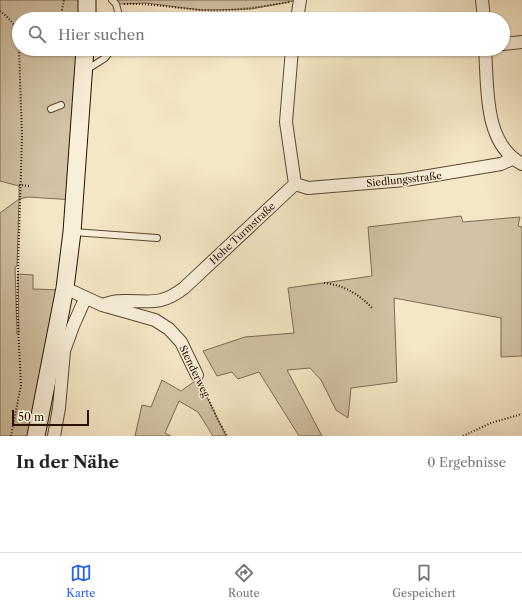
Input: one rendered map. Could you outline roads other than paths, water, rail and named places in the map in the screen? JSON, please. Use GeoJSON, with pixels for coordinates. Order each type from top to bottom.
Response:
{"type":"FeatureCollection","features":[{"type":"Feature","properties":{"kind":"main road"},"geometry":{"type":"LineString","coordinates":[[36,436],[64,288],[72,232],[85,56]]}},
{"type":"Feature","properties":{"kind":"street"},"geometry":{"type":"LineString","coordinates":[[482,0],[483,12]]}},
{"type":"Feature","properties":{"kind":"street"},"geometry":{"type":"LineString","coordinates":[[296,1],[297,12]]}},
{"type":"Feature","properties":{"kind":"street"},"geometry":{"type":"LineString","coordinates":[[510,43],[522,42]]}},
{"type":"Feature","properties":{"kind":"street"},"geometry":{"type":"LineString","coordinates":[[291,56],[286,122],[295,184]]}},
{"type":"Feature","properties":{"kind":"street"},"geometry":{"type":"LineString","coordinates":[[486,56],[490,116],[497,137],[517,161]]}},
{"type":"Feature","properties":{"kind":"street","name":"Siedlungsstraße"},"geometry":{"type":"LineString","coordinates":[[295,184],[308,188],[405,180],[517,161]]}},
{"type":"Feature","properties":{"kind":"street","name":"Hohe Turmstraße"},"geometry":{"type":"LineString","coordinates":[[102,305],[119,300],[158,302],[173,296],[184,288],[295,184]]}},
{"type":"Feature","properties":{"kind":"street"},"geometry":{"type":"LineString","coordinates":[[64,288],[76,292],[86,299],[102,305]]}},
{"type":"Feature","properties":{"kind":"street"},"geometry":{"type":"LineString","coordinates":[[54,436],[64,351],[73,326],[86,299]]}},
{"type":"Feature","properties":{"kind":"street","name":"Stenderweg"},"geometry":{"type":"LineString","coordinates":[[102,305],[155,320],[169,328],[180,342],[197,375]]}},
{"type":"Feature","properties":{"kind":"lane"},"geometry":{"type":"LineString","coordinates":[[114,2],[118,12]]}},
{"type":"Feature","properties":{"kind":"lane"},"geometry":{"type":"LineString","coordinates":[[84,71],[96,65],[107,56]]}},
{"type":"Feature","properties":{"kind":"lane"},"geometry":{"type":"LineString","coordinates":[[51,109],[61,105]]}},
{"type":"Feature","properties":{"kind":"lane"},"geometry":{"type":"LineString","coordinates":[[72,232],[157,238]]}}]}
